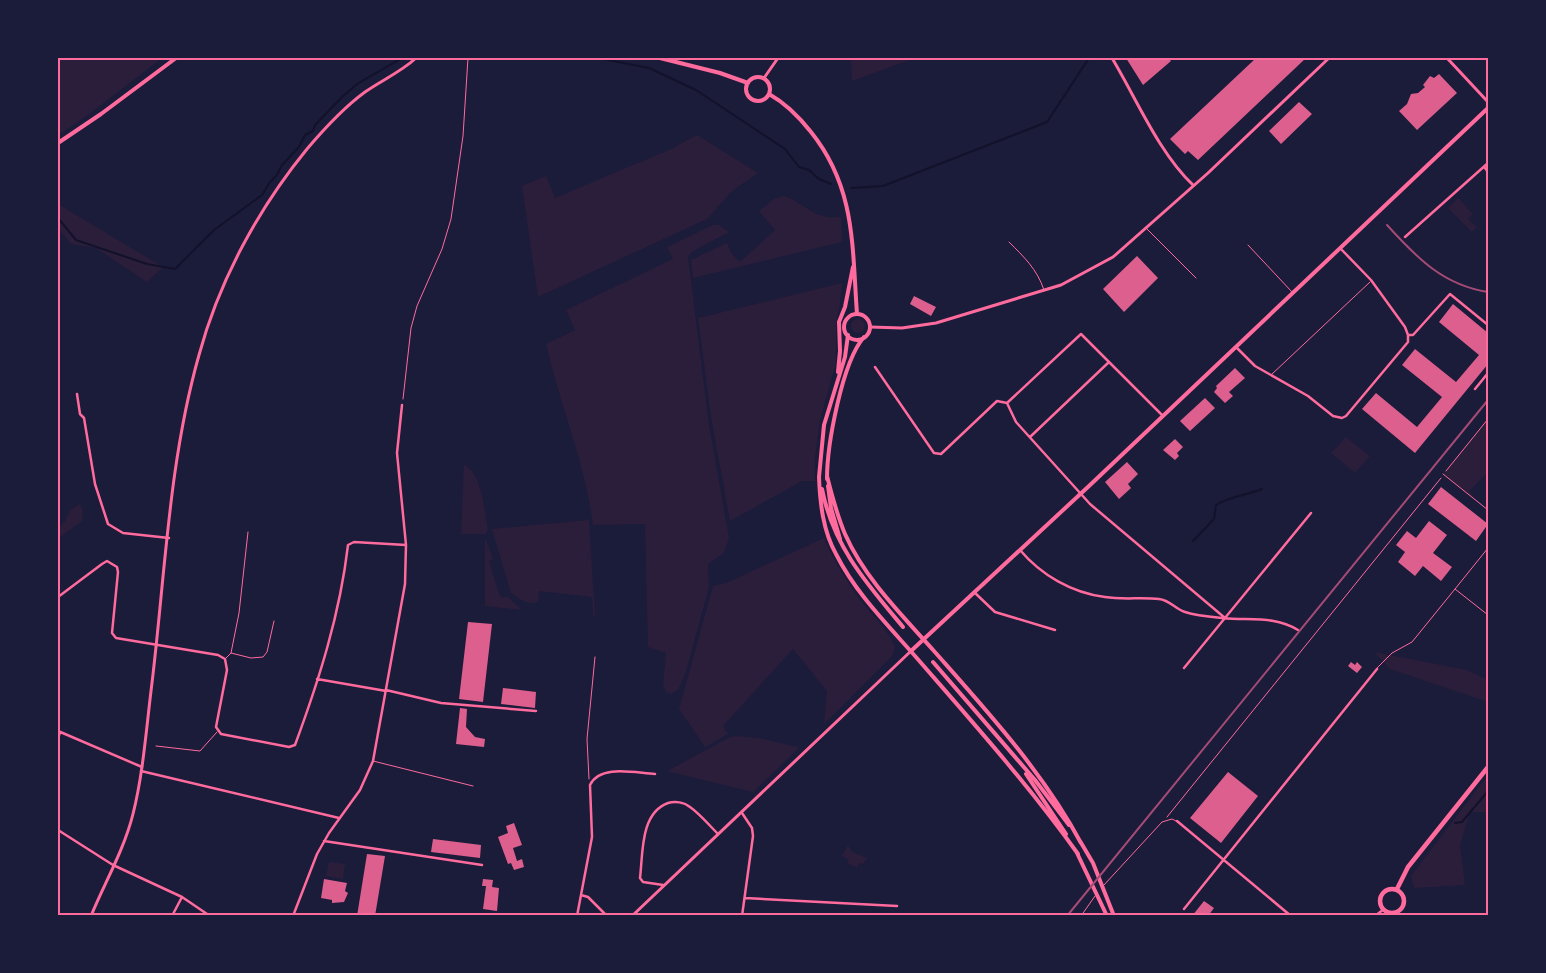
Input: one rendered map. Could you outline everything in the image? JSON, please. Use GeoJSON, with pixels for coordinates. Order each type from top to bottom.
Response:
{"type":"FeatureCollection","features":[{"type":"Feature","properties":{"kind":"main road"},"geometry":{"type":"LineString","coordinates":[[58,143],[176,58]]}},
{"type":"Feature","properties":{"kind":"main road"},"geometry":{"type":"LineString","coordinates":[[660,58],[720,72],[748,83]]}},
{"type":"Feature","properties":{"kind":"main road"},"geometry":{"type":"LineString","coordinates":[[755,77],[764,78],[770,86],[769,94],[760,100],[751,98],[747,92],[748,83],[755,77]]}},
{"type":"Feature","properties":{"kind":"main road"},"geometry":{"type":"LineString","coordinates":[[769,94],[794,113],[820,143],[841,183],[849,213],[857,314]]}},
{"type":"Feature","properties":{"kind":"main road"},"geometry":{"type":"LineString","coordinates":[[911,651],[1488,108]]}},
{"type":"Feature","properties":{"kind":"main road"},"geometry":{"type":"LineString","coordinates":[[836,383],[840,352],[838,322],[845,307],[854,265]]}},
{"type":"Feature","properties":{"kind":"main road"},"geometry":{"type":"LineString","coordinates":[[844,549],[830,508],[827,476],[830,441],[836,409],[854,351],[870,327],[867,318],[857,314],[852,315],[846,322],[845,328],[848,335],[845,357],[836,383],[822,439],[819,477],[822,512],[836,555],[864,596],[1029,787],[1078,854]]}},
{"type":"Feature","properties":{"kind":"main road"},"geometry":{"type":"LineString","coordinates":[[848,335],[857,339],[864,338]]}},
{"type":"Feature","properties":{"kind":"main road"},"geometry":{"type":"LineString","coordinates":[[827,476],[836,511],[859,560],[1036,772],[1066,813],[1093,863],[1114,916]]}},
{"type":"Feature","properties":{"kind":"main road"},"geometry":{"type":"LineString","coordinates":[[819,477],[829,519],[844,549],[866,582],[903,627]]}},
{"type":"Feature","properties":{"kind":"main road"},"geometry":{"type":"LineString","coordinates":[[933,662],[1053,802],[1082,843]]}},
{"type":"Feature","properties":{"kind":"main road"},"geometry":{"type":"LineString","coordinates":[[1016,760],[1056,816],[1078,854],[1106,916]]}},
{"type":"Feature","properties":{"kind":"main road"},"geometry":{"type":"LineString","coordinates":[[1397,890],[1408,867],[1488,767]]}},
{"type":"Feature","properties":{"kind":"main road"},"geometry":{"type":"LineString","coordinates":[[1389,889],[1397,890],[1404,898],[1400,913],[1384,909],[1380,901],[1383,894],[1389,889]]}},
{"type":"Feature","properties":{"kind":"street"},"geometry":{"type":"LineString","coordinates":[[91,916],[128,831],[141,769],[182,430],[193,378],[207,328],[239,255],[280,186],[326,128],[365,93],[416,58]]}},
{"type":"Feature","properties":{"kind":"street"},"geometry":{"type":"LineString","coordinates":[[764,78],[778,58]]}},
{"type":"Feature","properties":{"kind":"street"},"geometry":{"type":"LineString","coordinates":[[1112,58],[1168,155],[1179,172],[1193,185]]}},
{"type":"Feature","properties":{"kind":"street"},"geometry":{"type":"LineString","coordinates":[[870,327],[919,326],[1044,291],[1075,279],[1114,256],[1329,58]]}},
{"type":"Feature","properties":{"kind":"street"},"geometry":{"type":"LineString","coordinates":[[1447,58],[1488,102]]}},
{"type":"Feature","properties":{"kind":"street"},"geometry":{"type":"LineString","coordinates":[[1404,237],[1485,168],[1488,163]]}},
{"type":"Feature","properties":{"kind":"street"},"geometry":{"type":"LineString","coordinates":[[1485,168],[1488,172]]}},
{"type":"Feature","properties":{"kind":"street"},"geometry":{"type":"LineString","coordinates":[[1236,347],[1255,366],[1308,396],[1333,416],[1342,418],[1408,342],[1408,335],[1405,327],[1371,280],[1340,248]]}},
{"type":"Feature","properties":{"kind":"street"},"geometry":{"type":"LineString","coordinates":[[1408,335],[1413,335],[1450,294],[1488,325]]}},
{"type":"Feature","properties":{"kind":"street"},"geometry":{"type":"LineString","coordinates":[[1007,403],[1081,334],[1162,416]]}},
{"type":"Feature","properties":{"kind":"street"},"geometry":{"type":"LineString","coordinates":[[1030,437],[1109,362]]}},
{"type":"Feature","properties":{"kind":"street"},"geometry":{"type":"LineString","coordinates":[[875,367],[934,453],[941,454],[997,401],[1007,403]]}},
{"type":"Feature","properties":{"kind":"street"},"geometry":{"type":"LineString","coordinates":[[1475,388],[1488,373]]}},
{"type":"Feature","properties":{"kind":"street"},"geometry":{"type":"LineString","coordinates":[[77,394],[95,484],[108,524],[117,531],[168,538]]}},
{"type":"Feature","properties":{"kind":"street"},"geometry":{"type":"LineString","coordinates":[[1007,403],[1016,422],[1080,494],[1225,618]]}},
{"type":"Feature","properties":{"kind":"street"},"geometry":{"type":"LineString","coordinates":[[293,916],[309,870],[324,841],[363,785],[372,761],[405,584],[406,545],[397,452],[402,405]]}},
{"type":"Feature","properties":{"kind":"street"},"geometry":{"type":"LineString","coordinates":[[1184,668],[1311,513]]}},
{"type":"Feature","properties":{"kind":"street"},"geometry":{"type":"LineString","coordinates":[[58,597],[102,564],[107,561],[112,563],[118,572],[112,633],[116,638],[218,655],[225,659],[228,670],[216,727],[218,731],[221,734],[289,748],[295,745],[318,679],[341,598],[348,545],[354,542],[406,545]]}},
{"type":"Feature","properties":{"kind":"street"},"geometry":{"type":"LineString","coordinates":[[1020,550],[1030,562],[1054,580],[1085,593],[1106,597],[1160,599],[1172,602],[1186,613],[1225,618],[1243,617],[1276,621],[1298,630]]}},
{"type":"Feature","properties":{"kind":"street"},"geometry":{"type":"LineString","coordinates":[[974,592],[995,612],[1055,630]]}},
{"type":"Feature","properties":{"kind":"street"},"geometry":{"type":"LineString","coordinates":[[632,916],[911,651]]}},
{"type":"Feature","properties":{"kind":"street"},"geometry":{"type":"LineString","coordinates":[[1184,909],[1376,669]]}},
{"type":"Feature","properties":{"kind":"street"},"geometry":{"type":"LineString","coordinates":[[318,679],[441,703],[536,711]]}},
{"type":"Feature","properties":{"kind":"street"},"geometry":{"type":"LineString","coordinates":[[58,738],[59,732],[141,769],[340,818]]}},
{"type":"Feature","properties":{"kind":"street"},"geometry":{"type":"LineString","coordinates":[[577,916],[592,837],[590,785],[597,774],[605,772],[655,774]]}},
{"type":"Feature","properties":{"kind":"street"},"geometry":{"type":"LineString","coordinates":[[663,886],[643,882],[640,878],[646,830],[656,811],[671,802],[680,802],[690,807],[718,834]]}},
{"type":"Feature","properties":{"kind":"street"},"geometry":{"type":"LineString","coordinates":[[742,813],[752,828],[753,836],[742,916]]}},
{"type":"Feature","properties":{"kind":"street"},"geometry":{"type":"LineString","coordinates":[[1177,821],[1291,916]]}},
{"type":"Feature","properties":{"kind":"street"},"geometry":{"type":"LineString","coordinates":[[58,830],[113,865],[182,897],[210,916]]}},
{"type":"Feature","properties":{"kind":"street"},"geometry":{"type":"LineString","coordinates":[[324,841],[482,865]]}},
{"type":"Feature","properties":{"kind":"street"},"geometry":{"type":"LineString","coordinates":[[581,895],[588,897],[607,916]]}},
{"type":"Feature","properties":{"kind":"street"},"geometry":{"type":"LineString","coordinates":[[172,916],[182,897]]}},
{"type":"Feature","properties":{"kind":"street"},"geometry":{"type":"LineString","coordinates":[[745,898],[898,906]]}},
{"type":"Feature","properties":{"kind":"street"},"geometry":{"type":"LineString","coordinates":[[1376,916],[1384,909]]}},
{"type":"Feature","properties":{"kind":"lane"},"geometry":{"type":"LineString","coordinates":[[1146,228],[1196,278]]}},
{"type":"Feature","properties":{"kind":"lane"},"geometry":{"type":"LineString","coordinates":[[1008,242],[1030,263],[1039,277],[1044,291]]}},
{"type":"Feature","properties":{"kind":"lane"},"geometry":{"type":"LineString","coordinates":[[1248,245],[1292,293]]}},
{"type":"Feature","properties":{"kind":"lane"},"geometry":{"type":"LineString","coordinates":[[1270,375],[1371,280]]}},
{"type":"Feature","properties":{"kind":"lane"},"geometry":{"type":"LineString","coordinates":[[1443,474],[1488,510]]}},
{"type":"Feature","properties":{"kind":"lane"},"geometry":{"type":"LineString","coordinates":[[225,659],[231,653],[239,613],[248,532]]}},
{"type":"Feature","properties":{"kind":"lane"},"geometry":{"type":"LineString","coordinates":[[1376,669],[1392,653],[1412,642],[1488,548]]}},
{"type":"Feature","properties":{"kind":"lane"},"geometry":{"type":"LineString","coordinates":[[1455,589],[1488,615]]}},
{"type":"Feature","properties":{"kind":"lane"},"geometry":{"type":"LineString","coordinates":[[231,653],[251,658],[263,657],[267,652],[274,621]]}},
{"type":"Feature","properties":{"kind":"lane"},"geometry":{"type":"LineString","coordinates":[[156,746],[200,751],[218,731]]}},
{"type":"Feature","properties":{"kind":"lane"},"geometry":{"type":"LineString","coordinates":[[372,761],[473,786]]}},
{"type":"Feature","properties":{"kind":"lane"},"geometry":{"type":"LineString","coordinates":[[1081,916],[1111,878],[1162,822],[1172,819],[1177,821]]}},
{"type":"Feature","properties":{"kind":"path"},"geometry":{"type":"LineString","coordinates":[[402,405],[411,328],[417,306],[442,249],[451,219],[463,136],[468,58]]}},
{"type":"Feature","properties":{"kind":"path"},"geometry":{"type":"LineString","coordinates":[[1162,822],[1488,419]]}},
{"type":"Feature","properties":{"kind":"path"},"geometry":{"type":"LineString","coordinates":[[590,785],[587,739],[595,657]]}},
{"type":"Feature","properties":{"kind":"shaded area"},"geometry":{"type":"Polygon","coordinates":[[[58,58],[162,58],[88,115],[58,135],[58,58]]]}},
{"type":"Feature","properties":{"kind":"shaded area"},"geometry":{"type":"Polygon","coordinates":[[[851,58],[915,58],[852,81],[851,58]]]}},
{"type":"Feature","properties":{"kind":"shaded area"},"geometry":{"type":"Polygon","coordinates":[[[697,135],[758,173],[732,191],[707,219],[538,297],[522,186],[546,176],[555,198],[671,149],[697,135]]]}},
{"type":"Feature","properties":{"kind":"shaded area"},"geometry":{"type":"Polygon","coordinates":[[[784,196],[817,214],[841,217],[842,242],[693,278],[691,260],[727,243],[732,254],[740,262],[775,230],[759,211],[774,199],[784,196]]]}},
{"type":"Feature","properties":{"kind":"shaded area"},"geometry":{"type":"Polygon","coordinates":[[[1458,198],[1473,214],[1468,219],[1477,227],[1472,232],[1448,208],[1458,198]]]}},
{"type":"Feature","properties":{"kind":"shaded area"},"geometry":{"type":"Polygon","coordinates":[[[58,204],[163,267],[147,282],[96,248],[71,244],[58,228],[58,204]]]}},
{"type":"Feature","properties":{"kind":"shaded area"},"geometry":{"type":"Polygon","coordinates":[[[713,225],[719,225],[729,232],[693,251],[688,257],[709,425],[729,538],[724,553],[708,564],[709,587],[685,675],[678,690],[671,694],[666,692],[663,685],[666,653],[648,647],[645,524],[593,525],[584,479],[546,344],[575,330],[566,310],[673,259],[667,247],[713,225]]]}},
{"type":"Feature","properties":{"kind":"shaded area"},"geometry":{"type":"Polygon","coordinates":[[[842,283],[836,323],[836,363],[820,420],[815,458],[815,481],[802,481],[730,521],[711,417],[698,318],[842,283]]]}},
{"type":"Feature","properties":{"kind":"shaded area"},"geometry":{"type":"Polygon","coordinates":[[[858,319],[863,321],[865,326],[863,331],[858,333],[853,331],[851,326],[853,321],[858,319]]]}},
{"type":"Feature","properties":{"kind":"shaded area"},"geometry":{"type":"Polygon","coordinates":[[[1488,419],[1488,472],[1469,491],[1480,503],[1443,474],[1488,419]]]}},
{"type":"Feature","properties":{"kind":"shaded area"},"geometry":{"type":"Polygon","coordinates":[[[1346,437],[1370,456],[1355,473],[1331,453],[1346,437]]]}},
{"type":"Feature","properties":{"kind":"shaded area"},"geometry":{"type":"Polygon","coordinates":[[[464,464],[475,477],[482,494],[488,530],[486,534],[461,534],[464,464]]]}},
{"type":"Feature","properties":{"kind":"shaded area"},"geometry":{"type":"Polygon","coordinates":[[[80,504],[83,510],[82,521],[59,538],[58,528],[65,521],[70,510],[80,504]]]}},
{"type":"Feature","properties":{"kind":"shaded area"},"geometry":{"type":"Polygon","coordinates":[[[589,520],[595,616],[593,616],[592,597],[539,591],[538,602],[531,603],[511,593],[492,529],[589,520]]]}},
{"type":"Feature","properties":{"kind":"shaded area"},"geometry":{"type":"Polygon","coordinates":[[[485,538],[493,559],[489,561],[499,594],[502,598],[507,596],[522,610],[485,606],[485,538]]]}},
{"type":"Feature","properties":{"kind":"shaded area"},"geometry":{"type":"Polygon","coordinates":[[[824,538],[832,555],[861,601],[892,641],[895,647],[893,655],[824,724],[827,691],[793,649],[723,726],[728,734],[705,747],[679,709],[713,586],[726,583],[824,538]]]}},
{"type":"Feature","properties":{"kind":"shaded area"},"geometry":{"type":"Polygon","coordinates":[[[1374,652],[1467,670],[1488,680],[1488,702],[1390,669],[1374,652]]]}},
{"type":"Feature","properties":{"kind":"shaded area"},"geometry":{"type":"Polygon","coordinates":[[[730,737],[759,738],[798,747],[798,749],[753,792],[670,772],[669,770],[730,737]]]}},
{"type":"Feature","properties":{"kind":"shaded area"},"geometry":{"type":"Polygon","coordinates":[[[1488,775],[1488,812],[1470,812],[1460,845],[1465,885],[1414,888],[1411,876],[1488,775]]]}},
{"type":"Feature","properties":{"kind":"shaded area"},"geometry":{"type":"Polygon","coordinates":[[[848,845],[852,852],[867,858],[863,864],[859,863],[857,868],[847,863],[849,860],[842,856],[848,845]]]}},
{"type":"Feature","properties":{"kind":"shaded area"},"geometry":{"type":"Polygon","coordinates":[[[329,862],[345,864],[343,879],[326,876],[329,862]]]}},
{"type":"Feature","properties":{"kind":"building"},"geometry":{"type":"Polygon","coordinates":[[[1126,58],[1168,58],[1171,61],[1143,85],[1126,58]]]}},
{"type":"Feature","properties":{"kind":"building"},"geometry":{"type":"Polygon","coordinates":[[[1256,58],[1306,58],[1198,160],[1188,151],[1185,154],[1170,139],[1256,58]]]}},
{"type":"Feature","properties":{"kind":"building"},"geometry":{"type":"Polygon","coordinates":[[[1439,74],[1457,93],[1417,130],[1399,111],[1407,104],[1411,94],[1418,93],[1425,87],[1423,85],[1430,76],[1434,78],[1439,74]]]}},
{"type":"Feature","properties":{"kind":"building"},"geometry":{"type":"Polygon","coordinates":[[[1299,102],[1312,114],[1281,144],[1269,131],[1299,102]]]}},
{"type":"Feature","properties":{"kind":"building"},"geometry":{"type":"Polygon","coordinates":[[[1137,256],[1158,278],[1124,312],[1103,289],[1137,256]]]}},
{"type":"Feature","properties":{"kind":"building"},"geometry":{"type":"Polygon","coordinates":[[[914,296],[936,307],[931,316],[910,304],[914,296]]]}},
{"type":"Feature","properties":{"kind":"building"},"geometry":{"type":"Polygon","coordinates":[[[1453,304],[1488,333],[1488,364],[1415,453],[1362,409],[1376,393],[1417,427],[1442,397],[1402,365],[1415,349],[1456,382],[1479,355],[1439,322],[1453,304]]]}},
{"type":"Feature","properties":{"kind":"building"},"geometry":{"type":"Polygon","coordinates":[[[1235,368],[1245,378],[1229,392],[1233,396],[1225,403],[1214,392],[1217,388],[1216,386],[1235,368]]]}},
{"type":"Feature","properties":{"kind":"building"},"geometry":{"type":"Polygon","coordinates":[[[1205,398],[1215,408],[1190,431],[1180,421],[1205,398]]]}},
{"type":"Feature","properties":{"kind":"building"},"geometry":{"type":"Polygon","coordinates":[[[1175,439],[1183,447],[1177,453],[1179,456],[1175,460],[1163,450],[1175,439]]]}},
{"type":"Feature","properties":{"kind":"building"},"geometry":{"type":"Polygon","coordinates":[[[1127,462],[1138,474],[1128,484],[1131,488],[1119,499],[1105,482],[1127,462]]]}},
{"type":"Feature","properties":{"kind":"building"},"geometry":{"type":"Polygon","coordinates":[[[1441,487],[1488,524],[1476,541],[1428,504],[1441,487]]]}},
{"type":"Feature","properties":{"kind":"building"},"geometry":{"type":"Polygon","coordinates":[[[1429,521],[1447,535],[1433,553],[1452,567],[1441,581],[1423,566],[1415,576],[1398,562],[1405,552],[1396,545],[1407,531],[1416,538],[1429,521]]]}},
{"type":"Feature","properties":{"kind":"building"},"geometry":{"type":"Polygon","coordinates":[[[468,622],[492,624],[483,702],[459,699],[468,622]]]}},
{"type":"Feature","properties":{"kind":"building"},"geometry":{"type":"Polygon","coordinates":[[[1351,662],[1355,665],[1357,662],[1362,667],[1357,673],[1348,666],[1351,662]]]}},
{"type":"Feature","properties":{"kind":"building"},"geometry":{"type":"Polygon","coordinates":[[[503,688],[536,692],[535,708],[501,704],[503,688]]]}},
{"type":"Feature","properties":{"kind":"building"},"geometry":{"type":"Polygon","coordinates":[[[460,708],[467,709],[466,727],[475,737],[485,739],[484,747],[456,744],[460,708]]]}},
{"type":"Feature","properties":{"kind":"building"},"geometry":{"type":"Polygon","coordinates":[[[1228,772],[1258,796],[1221,843],[1190,818],[1228,772]]]}},
{"type":"Feature","properties":{"kind":"building"},"geometry":{"type":"Polygon","coordinates":[[[514,823],[522,845],[513,848],[517,861],[522,859],[524,867],[514,870],[511,863],[508,864],[498,837],[508,833],[506,826],[514,823]]]}},
{"type":"Feature","properties":{"kind":"building"},"geometry":{"type":"Polygon","coordinates":[[[433,839],[481,845],[480,858],[431,852],[433,839]]]}},
{"type":"Feature","properties":{"kind":"building"},"geometry":{"type":"Polygon","coordinates":[[[367,854],[385,856],[375,916],[357,916],[367,854]]]}},
{"type":"Feature","properties":{"kind":"building"},"geometry":{"type":"Polygon","coordinates":[[[324,879],[347,883],[345,891],[348,893],[344,902],[332,903],[332,900],[321,898],[324,879]]]}},
{"type":"Feature","properties":{"kind":"building"},"geometry":{"type":"Polygon","coordinates":[[[483,879],[493,880],[492,887],[499,888],[497,911],[483,909],[486,886],[482,886],[483,879]]]}},
{"type":"Feature","properties":{"kind":"building"},"geometry":{"type":"Polygon","coordinates":[[[1204,901],[1214,908],[1208,916],[1192,916],[1204,901]]]}},
{"type":"Feature","properties":{"kind":"waterway"},"geometry":{"type":"LineString","coordinates":[[58,218],[76,240],[147,264],[175,269],[214,230],[262,195],[282,165],[299,147],[305,135],[313,131],[315,125],[342,97],[357,84],[402,58]]}},
{"type":"Feature","properties":{"kind":"waterway"},"geometry":{"type":"LineString","coordinates":[[598,58],[649,68],[696,90],[785,149],[799,167],[809,170],[819,179],[831,184]]}},
{"type":"Feature","properties":{"kind":"waterway"},"geometry":{"type":"LineString","coordinates":[[851,188],[883,186],[1047,122],[1089,58]]}},
{"type":"Feature","properties":{"kind":"waterway"},"geometry":{"type":"LineString","coordinates":[[1193,541],[1214,519],[1216,505],[1262,489]]}},
{"type":"Feature","properties":{"kind":"waterway"},"geometry":{"type":"LineString","coordinates":[[1455,823],[1462,822],[1488,791]]}},
{"type":"Feature","properties":{"kind":"railway"},"geometry":{"type":"LineString","coordinates":[[1387,225],[1420,259],[1444,276],[1457,283],[1488,292]]}},
{"type":"Feature","properties":{"kind":"railway"},"geometry":{"type":"LineString","coordinates":[[1067,916],[1488,400]]}}]}
